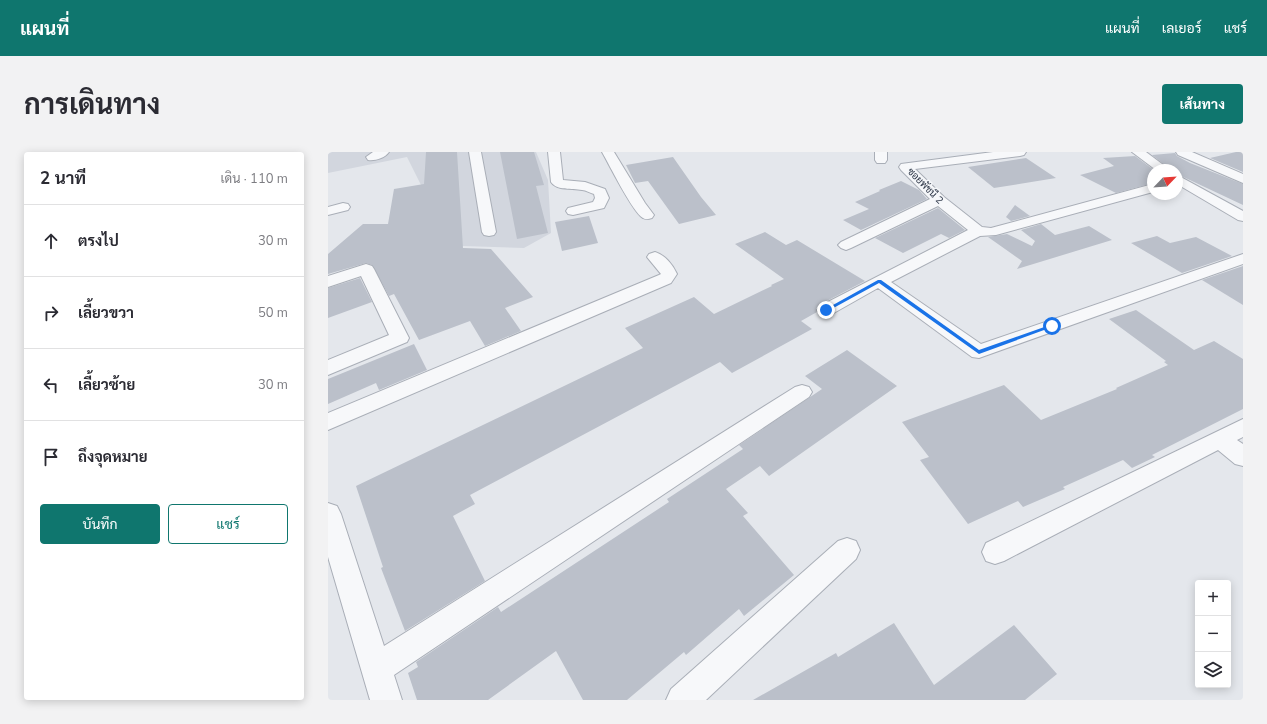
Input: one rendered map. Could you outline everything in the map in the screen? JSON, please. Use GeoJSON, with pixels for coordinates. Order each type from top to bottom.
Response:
{"type":"FeatureCollection","features":[{"type":"Feature","properties":{"kind":"street"},"geometry":{"type":"LineString","coordinates":[[475,152],[489,232]]}},
{"type":"Feature","properties":{"kind":"street"},"geometry":{"type":"LineString","coordinates":[[554,152],[557,182],[567,185],[585,186],[600,192],[602,198],[599,205],[573,211]]}},
{"type":"Feature","properties":{"kind":"street"},"geometry":{"type":"LineString","coordinates":[[608,152],[639,205],[647,215]]}},
{"type":"Feature","properties":{"kind":"street","name":"ซอยพัชนี 2"},"geometry":{"type":"LineString","coordinates":[[978,231],[939,200],[905,167],[1020,152]]}},
{"type":"Feature","properties":{"kind":"street"},"geometry":{"type":"LineString","coordinates":[[1138,152],[1155,164]]}},
{"type":"Feature","properties":{"kind":"street"},"geometry":{"type":"LineString","coordinates":[[1182,152],[1243,179]]}},
{"type":"Feature","properties":{"kind":"street"},"geometry":{"type":"LineString","coordinates":[[1183,183],[1243,217]]}},
{"type":"Feature","properties":{"kind":"street"},"geometry":{"type":"LineString","coordinates":[[826,310],[879,281],[978,231],[991,232],[1147,190]]}},
{"type":"Feature","properties":{"kind":"street"},"geometry":{"type":"LineString","coordinates":[[846,245],[939,200]]}},
{"type":"Feature","properties":{"kind":"street"},"geometry":{"type":"LineString","coordinates":[[328,211],[343,207]]}},
{"type":"Feature","properties":{"kind":"street"},"geometry":{"type":"LineString","coordinates":[[328,422],[665,279],[669,274],[655,257]]}},
{"type":"Feature","properties":{"kind":"street"},"geometry":{"type":"LineString","coordinates":[[879,281],[979,352],[1243,258]]}},
{"type":"Feature","properties":{"kind":"street"},"geometry":{"type":"LineString","coordinates":[[328,282],[366,269],[400,338],[328,368]]}},
{"type":"Feature","properties":{"kind":"street"},"geometry":{"type":"LineString","coordinates":[[376,669],[802,392]]}},
{"type":"Feature","properties":{"kind":"street"},"geometry":{"type":"LineString","coordinates":[[995,552],[1243,427]]}},
{"type":"Feature","properties":{"kind":"street"},"geometry":{"type":"LineString","coordinates":[[1219,439],[1243,457]]}},
{"type":"Feature","properties":{"kind":"street"},"geometry":{"type":"LineString","coordinates":[[328,514],[386,700]]}},
{"type":"Feature","properties":{"kind":"street"},"geometry":{"type":"LineString","coordinates":[[682,700],[847,550]]}},
{"type":"Feature","properties":{"kind":"shaded area"},"geometry":{"type":"Polygon","coordinates":[[[332,152],[536,152],[548,180],[551,233],[524,248],[431,245],[421,185],[407,157],[328,173],[328,154],[332,152]]]}},
{"type":"Feature","properties":{"kind":"building"},"geometry":{"type":"Polygon","coordinates":[[[426,152],[457,152],[463,248],[491,249],[533,297],[505,308],[521,331],[485,346],[470,321],[419,340],[394,294],[389,296],[372,265],[366,263],[328,274],[328,254],[363,224],[388,224],[394,189],[424,184],[426,152]]]}},
{"type":"Feature","properties":{"kind":"building"},"geometry":{"type":"Polygon","coordinates":[[[500,152],[534,152],[544,185],[536,186],[548,233],[517,239],[500,152]]]}},
{"type":"Feature","properties":{"kind":"building"},"geometry":{"type":"Polygon","coordinates":[[[1236,152],[1243,152],[1243,172],[1210,158],[1236,152]]]}},
{"type":"Feature","properties":{"kind":"building"},"geometry":{"type":"Polygon","coordinates":[[[1175,153],[1177,156],[1190,163],[1243,184],[1243,205],[1183,177],[1183,164],[1163,164],[1152,155],[1175,153]]]}},
{"type":"Feature","properties":{"kind":"building"},"geometry":{"type":"Polygon","coordinates":[[[1135,156],[1147,165],[1147,185],[1116,193],[1080,175],[1114,166],[1103,158],[1135,156]]]}},
{"type":"Feature","properties":{"kind":"building"},"geometry":{"type":"Polygon","coordinates":[[[673,157],[701,197],[716,215],[679,224],[648,181],[635,183],[626,165],[673,157]]]}},
{"type":"Feature","properties":{"kind":"building"},"geometry":{"type":"Polygon","coordinates":[[[1026,158],[1056,178],[994,188],[968,167],[1026,158]]]}},
{"type":"Feature","properties":{"kind":"building"},"geometry":{"type":"Polygon","coordinates":[[[901,181],[919,190],[927,199],[861,230],[843,220],[869,209],[855,202],[901,181]]]}},
{"type":"Feature","properties":{"kind":"building"},"geometry":{"type":"Polygon","coordinates":[[[1015,205],[1030,216],[1011,221],[1006,217],[1015,205]]]}},
{"type":"Feature","properties":{"kind":"building"},"geometry":{"type":"Polygon","coordinates":[[[938,208],[965,230],[949,238],[941,234],[903,253],[875,238],[938,208]]]}},
{"type":"Feature","properties":{"kind":"building"},"geometry":{"type":"Polygon","coordinates":[[[589,216],[598,243],[562,251],[555,222],[589,216]]]}},
{"type":"Feature","properties":{"kind":"building"},"geometry":{"type":"Polygon","coordinates":[[[1041,224],[1055,235],[1089,226],[1112,240],[1017,269],[1022,261],[988,237],[1007,234],[1032,246],[1035,241],[1021,230],[1041,224]]]}},
{"type":"Feature","properties":{"kind":"building"},"geometry":{"type":"Polygon","coordinates":[[[765,232],[786,245],[797,240],[865,281],[819,305],[816,309],[817,312],[801,321],[812,329],[732,373],[720,362],[470,495],[475,504],[453,516],[485,581],[405,631],[381,568],[383,567],[356,486],[643,348],[625,328],[694,297],[714,314],[784,279],[735,244],[765,232]]]}},
{"type":"Feature","properties":{"kind":"building"},"geometry":{"type":"Polygon","coordinates":[[[1157,236],[1170,243],[1196,237],[1232,256],[1182,273],[1131,243],[1157,236]]]}},
{"type":"Feature","properties":{"kind":"building"},"geometry":{"type":"Polygon","coordinates":[[[1243,266],[1243,305],[1202,280],[1243,266]]]}},
{"type":"Feature","properties":{"kind":"building"},"geometry":{"type":"Polygon","coordinates":[[[360,278],[372,302],[328,318],[328,288],[360,278]]]}},
{"type":"Feature","properties":{"kind":"building"},"geometry":{"type":"Polygon","coordinates":[[[1136,310],[1194,350],[1214,341],[1243,359],[1243,409],[1152,455],[1155,457],[1132,468],[1123,460],[1063,487],[1065,489],[1023,507],[1018,501],[968,524],[920,460],[929,457],[902,422],[1004,385],[1041,420],[1117,389],[1116,388],[1168,365],[1164,362],[1166,361],[1109,319],[1136,310]]]}},
{"type":"Feature","properties":{"kind":"building"},"geometry":{"type":"Polygon","coordinates":[[[414,344],[427,370],[379,390],[376,383],[328,404],[328,379],[414,344]]]}},
{"type":"Feature","properties":{"kind":"building"},"geometry":{"type":"Polygon","coordinates":[[[847,350],[897,386],[769,476],[760,466],[726,489],[748,513],[743,516],[794,575],[744,616],[739,609],[686,655],[684,652],[627,700],[583,700],[556,651],[488,700],[417,700],[408,673],[418,667],[416,662],[498,607],[501,612],[669,502],[667,499],[743,449],[739,445],[822,389],[805,376],[847,350]]]}},
{"type":"Feature","properties":{"kind":"building"},"geometry":{"type":"Polygon","coordinates":[[[894,623],[934,685],[1014,625],[1057,674],[1025,700],[753,700],[836,653],[838,657],[894,623]]]}},
{"type":"Feature","properties":{"kind":"route"},"geometry":{"type":"LineString","coordinates":[[826,310],[879,281],[979,352],[1052,326]]}}]}
